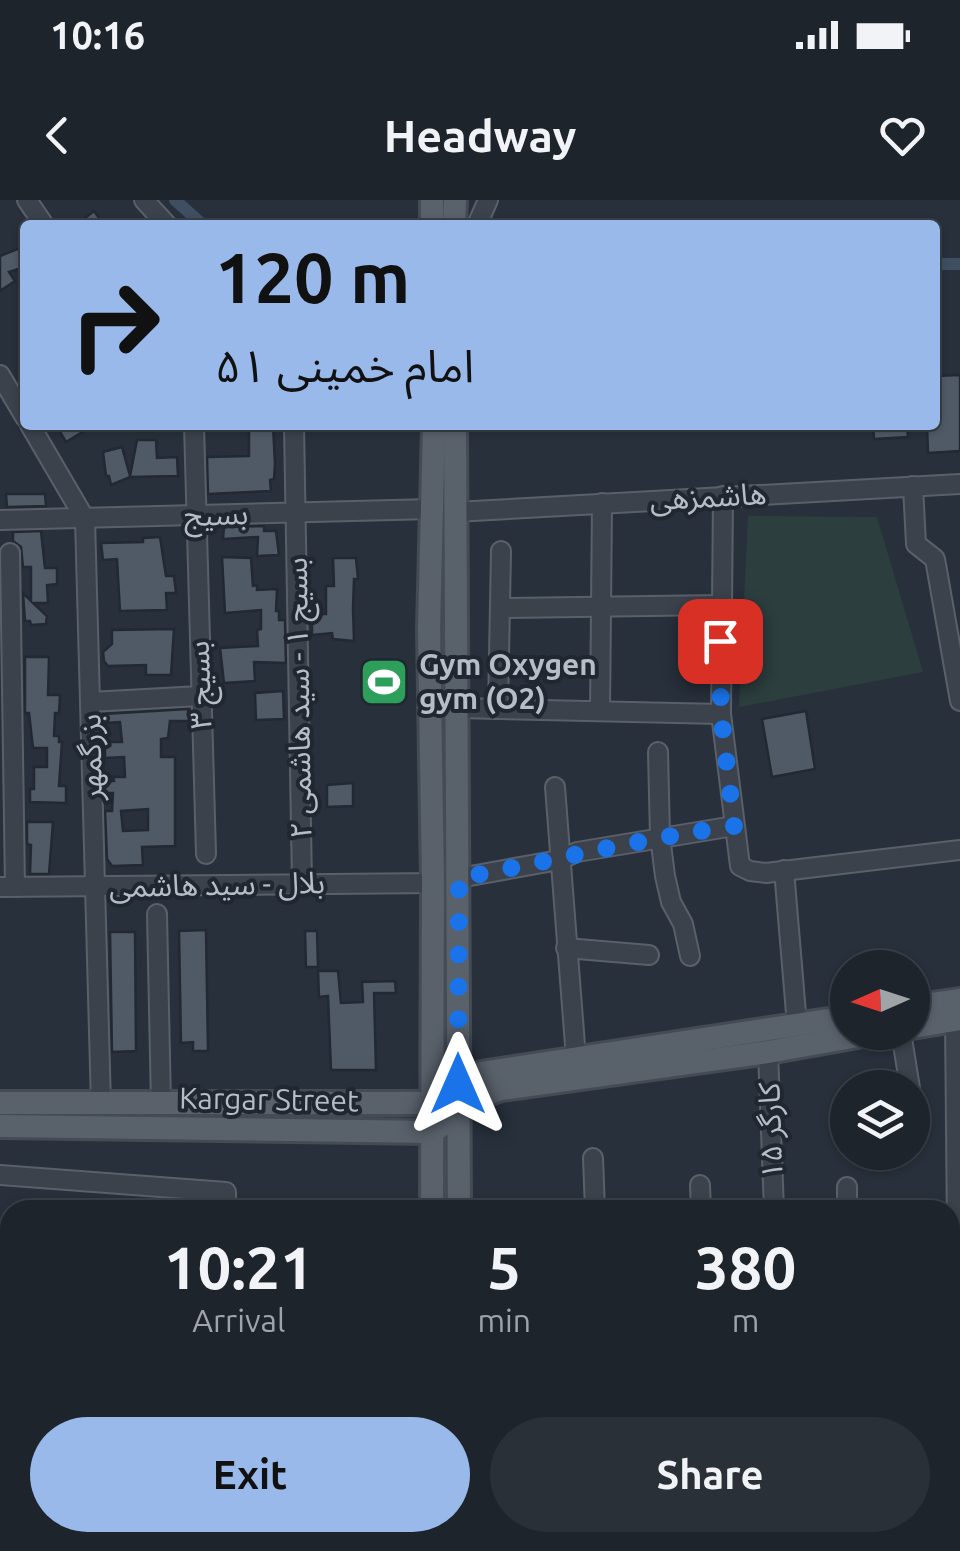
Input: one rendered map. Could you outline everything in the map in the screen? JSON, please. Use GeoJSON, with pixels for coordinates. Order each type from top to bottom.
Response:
{"type":"FeatureCollection","features":[{"type":"Feature","properties":{"kind":"main road"},"geometry":{"type":"LineString","coordinates":[[435,430],[457,708],[458,1200]]}},
{"type":"Feature","properties":{"kind":"main road"},"geometry":{"type":"LineString","coordinates":[[432,1200],[429,629],[454,430]]}},
{"type":"Feature","properties":{"kind":"main road"},"geometry":{"type":"LineString","coordinates":[[930,1009],[958,1013]]}},
{"type":"Feature","properties":{"kind":"main road"},"geometry":{"type":"LineString","coordinates":[[930,1022],[958,1013]]}},
{"type":"Feature","properties":{"kind":"main road"},"geometry":{"type":"LineString","coordinates":[[432,1132],[477,1098],[501,1090],[766,1041],[797,1025],[830,1020]]}},
{"type":"Feature","properties":{"kind":"main road"},"geometry":{"type":"LineString","coordinates":[[432,1103],[481,1073],[576,1058],[830,1036]]}},
{"type":"Feature","properties":{"kind":"main road"},"geometry":{"type":"LineString","coordinates":[[320,1130],[334,1118],[332,1110],[322,1102]]}},
{"type":"Feature","properties":{"kind":"main road","name":"Kargar Street"},"geometry":{"type":"LineString","coordinates":[[0,1103],[432,1103]]}},
{"type":"Feature","properties":{"kind":"main road","name":"Kargar Street"},"geometry":{"type":"LineString","coordinates":[[0,1126],[432,1132]]}},
{"type":"Feature","properties":{"kind":"street"},"geometry":{"type":"LineString","coordinates":[[144,200],[163,220]]}},
{"type":"Feature","properties":{"kind":"street"},"geometry":{"type":"LineString","coordinates":[[0,375],[20,409]]}},
{"type":"Feature","properties":{"kind":"street","name":"بزرگمهر"},"geometry":{"type":"LineString","coordinates":[[33,430],[85,519],[102,1104]]}},
{"type":"Feature","properties":{"kind":"street","name":"بسیج ۱ - سید هاشمی ۲"},"geometry":{"type":"LineString","coordinates":[[294,430],[302,884]]}},
{"type":"Feature","properties":{"kind":"street","name":"بسیج ۳"},"geometry":{"type":"LineString","coordinates":[[194,433],[206,854]]}},
{"type":"Feature","properties":{"kind":"street","name":"هاشمزهی"},"geometry":{"type":"LineString","coordinates":[[444,510],[960,484]]}},
{"type":"Feature","properties":{"kind":"street"},"geometry":{"type":"LineString","coordinates":[[913,486],[916,544],[935,559],[954,637],[960,701]]}},
{"type":"Feature","properties":{"kind":"street"},"geometry":{"type":"LineString","coordinates":[[722,496],[721,714],[740,866],[750,871],[784,870],[960,850]]}},
{"type":"Feature","properties":{"kind":"street"},"geometry":{"type":"LineString","coordinates":[[600,711],[602,503]]}},
{"type":"Feature","properties":{"kind":"street","name":"بسیج"},"geometry":{"type":"LineString","coordinates":[[0,520],[444,510]]}},
{"type":"Feature","properties":{"kind":"street"},"geometry":{"type":"LineString","coordinates":[[498,709],[501,551]]}},
{"type":"Feature","properties":{"kind":"street"},"geometry":{"type":"LineString","coordinates":[[8,887],[6,683],[10,553]]}},
{"type":"Feature","properties":{"kind":"street"},"geometry":{"type":"LineString","coordinates":[[500,608],[720,604]]}},
{"type":"Feature","properties":{"kind":"street"},"geometry":{"type":"LineString","coordinates":[[90,702],[200,696]]}},
{"type":"Feature","properties":{"kind":"street"},"geometry":{"type":"LineString","coordinates":[[457,708],[721,714]]}},
{"type":"Feature","properties":{"kind":"street"},"geometry":{"type":"LineString","coordinates":[[658,752],[660,836],[671,902],[683,924],[690,956]]}},
{"type":"Feature","properties":{"kind":"street"},"geometry":{"type":"LineString","coordinates":[[555,787],[576,1058]]}},
{"type":"Feature","properties":{"kind":"street"},"geometry":{"type":"LineString","coordinates":[[459,878],[660,836],[734,826]]}},
{"type":"Feature","properties":{"kind":"street"},"geometry":{"type":"LineString","coordinates":[[784,870],[797,1025]]}},
{"type":"Feature","properties":{"kind":"street","name":"بلال - سید هاشمی"},"geometry":{"type":"LineString","coordinates":[[8,887],[433,883]]}},
{"type":"Feature","properties":{"kind":"street"},"geometry":{"type":"LineString","coordinates":[[157,914],[161,1104]]}},
{"type":"Feature","properties":{"kind":"street"},"geometry":{"type":"LineString","coordinates":[[566,948],[649,956]]}},
{"type":"Feature","properties":{"kind":"street"},"geometry":{"type":"LineString","coordinates":[[957,1200],[958,1013]]}},
{"type":"Feature","properties":{"kind":"street","name":"کارگر ۱۵"},"geometry":{"type":"LineString","coordinates":[[766,1041],[774,1200]]}},
{"type":"Feature","properties":{"kind":"street"},"geometry":{"type":"LineString","coordinates":[[593,1158],[594,1200]]}},
{"type":"Feature","properties":{"kind":"street"},"geometry":{"type":"LineString","coordinates":[[0,1175],[226,1192],[226,1200]]}},
{"type":"Feature","properties":{"kind":"street"},"geometry":{"type":"LineString","coordinates":[[700,1185],[701,1200]]}},
{"type":"Feature","properties":{"kind":"street"},"geometry":{"type":"LineString","coordinates":[[847,1187],[847,1200]]}},
{"type":"Feature","properties":{"kind":"street"},"geometry":{"type":"LineString","coordinates":[[960,1488],[960,1551]]}},
{"type":"Feature","properties":{"kind":"shaded area"},"geometry":{"type":"Polygon","coordinates":[[[748,516],[877,517],[923,672],[739,707],[748,516]]]}},
{"type":"Feature","properties":{"kind":"building"},"geometry":{"type":"Polygon","coordinates":[[[94,211],[100,220],[82,220],[94,211]]]}},
{"type":"Feature","properties":{"kind":"building"},"geometry":{"type":"Polygon","coordinates":[[[20,248],[20,269],[9,272],[15,281],[0,291],[0,256],[20,248]]]}},
{"type":"Feature","properties":{"kind":"building"},"geometry":{"type":"Polygon","coordinates":[[[960,375],[960,451],[928,453],[927,430],[940,430],[940,376],[960,375]]]}},
{"type":"Feature","properties":{"kind":"building"},"geometry":{"type":"Polygon","coordinates":[[[59,430],[86,430],[66,442],[59,430]]]}},
{"type":"Feature","properties":{"kind":"building"},"geometry":{"type":"Polygon","coordinates":[[[249,430],[273,430],[271,491],[208,494],[207,457],[249,456],[249,430]]]}},
{"type":"Feature","properties":{"kind":"building"},"geometry":{"type":"Polygon","coordinates":[[[873,430],[907,430],[908,437],[874,439],[873,430]]]}},
{"type":"Feature","properties":{"kind":"building"},"geometry":{"type":"Polygon","coordinates":[[[137,440],[156,440],[157,458],[177,457],[178,476],[130,477],[111,485],[103,452],[122,447],[130,476],[137,440]]]}},
{"type":"Feature","properties":{"kind":"building"},"geometry":{"type":"Polygon","coordinates":[[[6,494],[45,494],[46,506],[7,507],[6,494]]]}},
{"type":"Feature","properties":{"kind":"building"},"geometry":{"type":"Polygon","coordinates":[[[264,526],[264,531],[276,531],[279,555],[257,556],[258,537],[223,539],[224,527],[264,526]]]}},
{"type":"Feature","properties":{"kind":"building"},"geometry":{"type":"Polygon","coordinates":[[[41,531],[45,568],[57,568],[57,584],[47,585],[48,603],[33,603],[47,616],[46,624],[31,625],[25,621],[23,593],[31,601],[31,567],[23,567],[21,547],[13,541],[13,532],[41,531]]]}},
{"type":"Feature","properties":{"kind":"building"},"geometry":{"type":"Polygon","coordinates":[[[160,537],[166,576],[174,576],[176,593],[166,593],[167,610],[120,611],[117,559],[103,560],[101,543],[143,542],[143,538],[160,537]]]}},
{"type":"Feature","properties":{"kind":"building"},"geometry":{"type":"Polygon","coordinates":[[[222,557],[251,558],[253,586],[257,585],[257,590],[277,589],[276,611],[279,620],[285,620],[286,663],[254,662],[255,681],[224,683],[220,648],[258,646],[261,610],[225,613],[222,557]]]}},
{"type":"Feature","properties":{"kind":"building"},"geometry":{"type":"Polygon","coordinates":[[[333,558],[356,558],[354,641],[333,639],[332,633],[312,635],[312,614],[326,614],[326,586],[334,586],[333,558]]]}},
{"type":"Feature","properties":{"kind":"building"},"geometry":{"type":"Polygon","coordinates":[[[174,629],[171,675],[146,675],[146,665],[108,666],[104,661],[103,652],[112,644],[112,630],[174,629]]]}},
{"type":"Feature","properties":{"kind":"building"},"geometry":{"type":"Polygon","coordinates":[[[25,657],[49,657],[48,695],[60,695],[54,736],[62,742],[59,786],[66,786],[66,803],[30,802],[34,767],[47,767],[47,748],[33,748],[29,713],[25,713],[25,657]]]}},
{"type":"Feature","properties":{"kind":"building"},"geometry":{"type":"Polygon","coordinates":[[[283,691],[284,719],[256,720],[255,693],[283,691]]]}},
{"type":"Feature","properties":{"kind":"building"},"geometry":{"type":"Polygon","coordinates":[[[188,709],[189,721],[170,721],[168,738],[161,739],[161,757],[175,757],[175,846],[142,847],[143,865],[112,866],[107,859],[105,811],[112,811],[113,793],[105,793],[105,782],[125,777],[124,757],[105,758],[105,742],[122,742],[120,722],[103,723],[103,714],[188,709]],[[148,809],[121,811],[123,831],[148,830],[148,809]]]}},
{"type":"Feature","properties":{"kind":"building"},"geometry":{"type":"Polygon","coordinates":[[[806,711],[815,769],[772,777],[762,719],[806,711]]]}},
{"type":"Feature","properties":{"kind":"building"},"geometry":{"type":"Polygon","coordinates":[[[353,783],[353,806],[327,807],[327,785],[353,783]]]}},
{"type":"Feature","properties":{"kind":"building"},"geometry":{"type":"Polygon","coordinates":[[[27,822],[53,822],[49,874],[30,874],[27,822]]]}},
{"type":"Feature","properties":{"kind":"building"},"geometry":{"type":"Polygon","coordinates":[[[206,930],[208,1051],[193,1051],[193,1042],[181,1043],[179,931],[206,930]]]}},
{"type":"Feature","properties":{"kind":"building"},"geometry":{"type":"Polygon","coordinates":[[[305,931],[317,931],[318,967],[306,967],[305,931]]]}},
{"type":"Feature","properties":{"kind":"building"},"geometry":{"type":"Polygon","coordinates":[[[110,932],[135,932],[136,1051],[112,1052],[110,932]]]}},
{"type":"Feature","properties":{"kind":"building"},"geometry":{"type":"Polygon","coordinates":[[[318,971],[338,971],[341,1003],[363,1002],[362,982],[395,981],[396,993],[374,993],[376,1070],[331,1070],[328,996],[319,997],[318,971]]]}},
{"type":"Feature","properties":{"kind":"waterway"},"geometry":{"type":"LineString","coordinates":[[175,200],[197,220]]}},
{"type":"Feature","properties":{"kind":"waterway"},"geometry":{"type":"LineString","coordinates":[[940,264],[960,264]]}},
{"type":"Feature","properties":{"kind":"place","name":"Gym Oxygen gym (O2)"},"geometry":{"type":"Point","coordinates":[384,682]}},
{"type":"Feature","properties":{"kind":"route"},"geometry":{"type":"LineString","coordinates":[[458,1084],[459,878],[559,860],[605,846],[734,826],[721,714],[720,641]]}}]}
